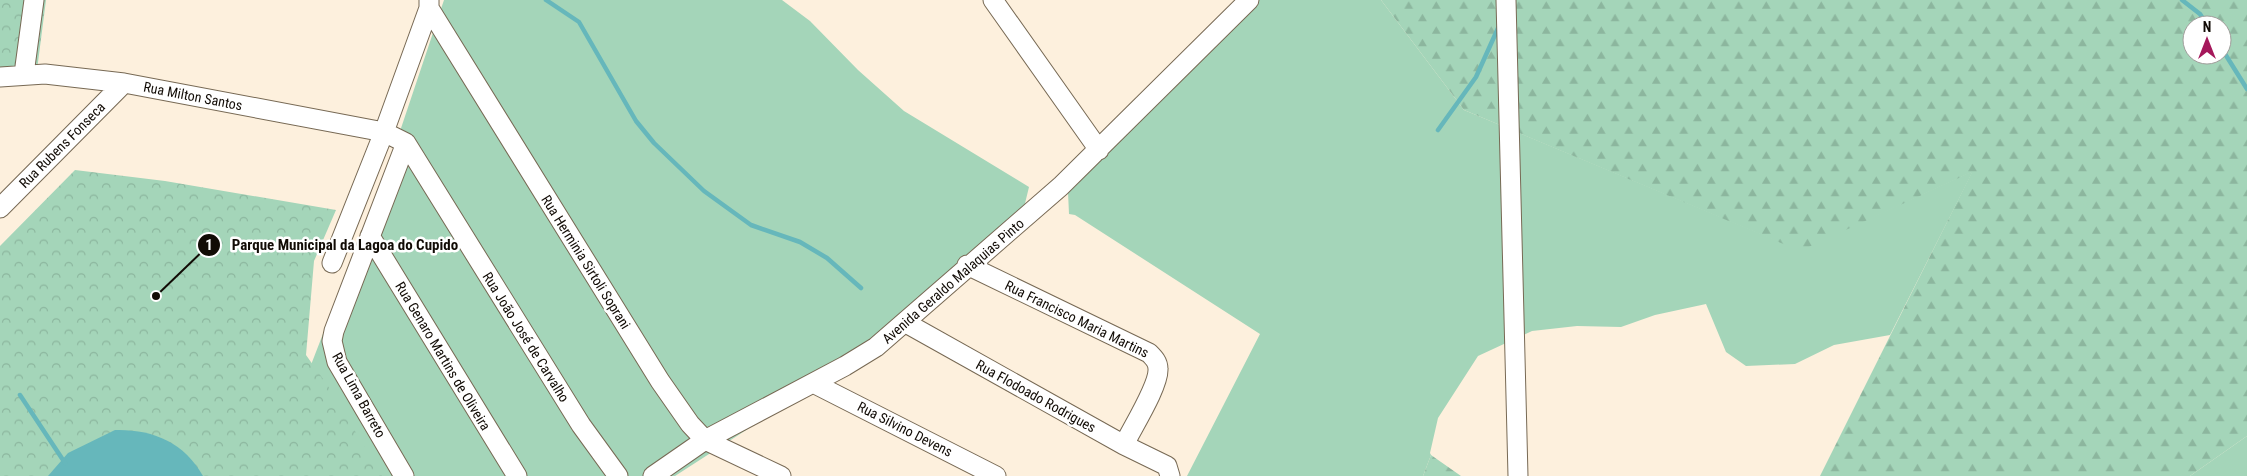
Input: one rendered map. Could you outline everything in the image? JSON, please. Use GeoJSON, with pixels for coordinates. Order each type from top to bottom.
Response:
{"type":"FeatureCollection","features":[{"type":"Feature","properties":{"kind":"street"},"geometry":{"type":"LineString","coordinates":[[24,74],[34,0]]}},
{"type":"Feature","properties":{"kind":"street"},"geometry":{"type":"LineString","coordinates":[[993,0],[1099,150]]}},
{"type":"Feature","properties":{"kind":"street","name":"Avenida Geraldo Malaquias Pinto"},"geometry":{"type":"LineString","coordinates":[[653,476],[705,440],[813,383],[876,346],[906,323],[967,265],[1018,225],[1099,150],[1249,0]]}},
{"type":"Feature","properties":{"kind":"street"},"geometry":{"type":"LineString","coordinates":[[1506,0],[1518,476]]}},
{"type":"Feature","properties":{"kind":"street"},"geometry":{"type":"LineString","coordinates":[[332,263],[384,132],[429,4]]}},
{"type":"Feature","properties":{"kind":"street","name":"Rua Herminia Sirtoli Soprani"},"geometry":{"type":"LineString","coordinates":[[429,4],[660,381],[690,424],[705,440],[781,476]]}},
{"type":"Feature","properties":{"kind":"street","name":"Rua Milton Santos"},"geometry":{"type":"LineString","coordinates":[[0,77],[45,74],[124,83],[384,132],[406,143]]}},
{"type":"Feature","properties":{"kind":"street","name":"Rua Rubens Fonseca"},"geometry":{"type":"LineString","coordinates":[[0,208],[124,83]]}},
{"type":"Feature","properties":{"kind":"street","name":"Rua Lima Barreto"},"geometry":{"type":"LineString","coordinates":[[404,476],[337,362],[333,350],[334,331],[406,143]]}},
{"type":"Feature","properties":{"kind":"street","name":"Rua João José de Carvalho"},"geometry":{"type":"LineString","coordinates":[[406,143],[581,425],[618,476]]}},
{"type":"Feature","properties":{"kind":"street","name":"Rua Genaro Martins de Oliveira"},"geometry":{"type":"LineString","coordinates":[[370,236],[517,476]]}},
{"type":"Feature","properties":{"kind":"street","name":"Rua Francisco Maria Martins"},"geometry":{"type":"LineString","coordinates":[[967,265],[1149,353],[1154,358],[1157,363],[1158,380],[1124,445]]}},
{"type":"Feature","properties":{"kind":"street","name":"Rua Flodoado Rodrigues"},"geometry":{"type":"LineString","coordinates":[[906,323],[1168,471]]}},
{"type":"Feature","properties":{"kind":"street","name":"Rua Silvino Devens"},"geometry":{"type":"LineString","coordinates":[[813,383],[996,476]]}},
{"type":"Feature","properties":{"kind":"green space"},"geometry":{"type":"Polygon","coordinates":[[[0,0],[46,0],[37,70],[0,74],[0,0]]]}},
{"type":"Feature","properties":{"kind":"green space"},"geometry":{"type":"Polygon","coordinates":[[[444,0],[782,0],[810,21],[858,70],[904,111],[1029,187],[1019,228],[785,405],[675,476],[268,476],[391,158],[444,0]]]}},
{"type":"Feature","properties":{"kind":"green space"},"geometry":{"type":"Polygon","coordinates":[[[1235,0],[1381,0],[1464,110],[1800,250],[1973,171],[1890,335],[1834,345],[1795,364],[1746,366],[1726,352],[1706,304],[1655,315],[1621,327],[1577,326],[1532,331],[1478,356],[1438,418],[1431,455],[1423,476],[1187,476],[1260,334],[1075,215],[1069,214],[1068,192],[1084,164],[1235,0]]]}},
{"type":"Feature","properties":{"kind":"green space"},"geometry":{"type":"Polygon","coordinates":[[[1381,0],[2247,0],[2247,436],[2190,476],[1820,476],[1972,172],[1800,251],[1464,110],[1381,0]]]}},
{"type":"Feature","properties":{"kind":"green space"},"geometry":{"type":"Polygon","coordinates":[[[75,170],[165,181],[336,210],[314,261],[306,355],[328,386],[382,476],[0,476],[0,246],[75,170]]]}},
{"type":"Feature","properties":{"kind":"green space"},"geometry":{"type":"Polygon","coordinates":[[[2247,436],[2247,476],[2190,476],[2247,436]]]}},
{"type":"Feature","properties":{"kind":"green space"},"geometry":{"type":"Polygon","coordinates":[[[1431,455],[1461,476],[1423,476],[1431,455]]]}},
{"type":"Feature","properties":{"kind":"water"},"geometry":{"type":"Polygon","coordinates":[[[115,430],[142,432],[166,440],[186,454],[203,476],[48,476],[68,453],[115,430]]]}},
{"type":"Feature","properties":{"kind":"waterway"},"geometry":{"type":"LineString","coordinates":[[546,0],[579,22],[636,121],[654,143],[704,191],[751,225],[800,242],[827,258],[861,288]]}},
{"type":"Feature","properties":{"kind":"waterway"},"geometry":{"type":"LineString","coordinates":[[2182,0],[2201,15]]}},
{"type":"Feature","properties":{"kind":"waterway"},"geometry":{"type":"LineString","coordinates":[[1438,130],[1476,77],[1499,26]]}},
{"type":"Feature","properties":{"kind":"waterway"},"geometry":{"type":"LineString","coordinates":[[2232,65],[2247,89]]}},
{"type":"Feature","properties":{"kind":"waterway"},"geometry":{"type":"LineString","coordinates":[[20,395],[65,463]]}},
{"type":"Feature","properties":{"kind":"place","name":"Parque Municipal da Lagoa do Cupido"},"geometry":{"type":"Point","coordinates":[156,296]}}]}
